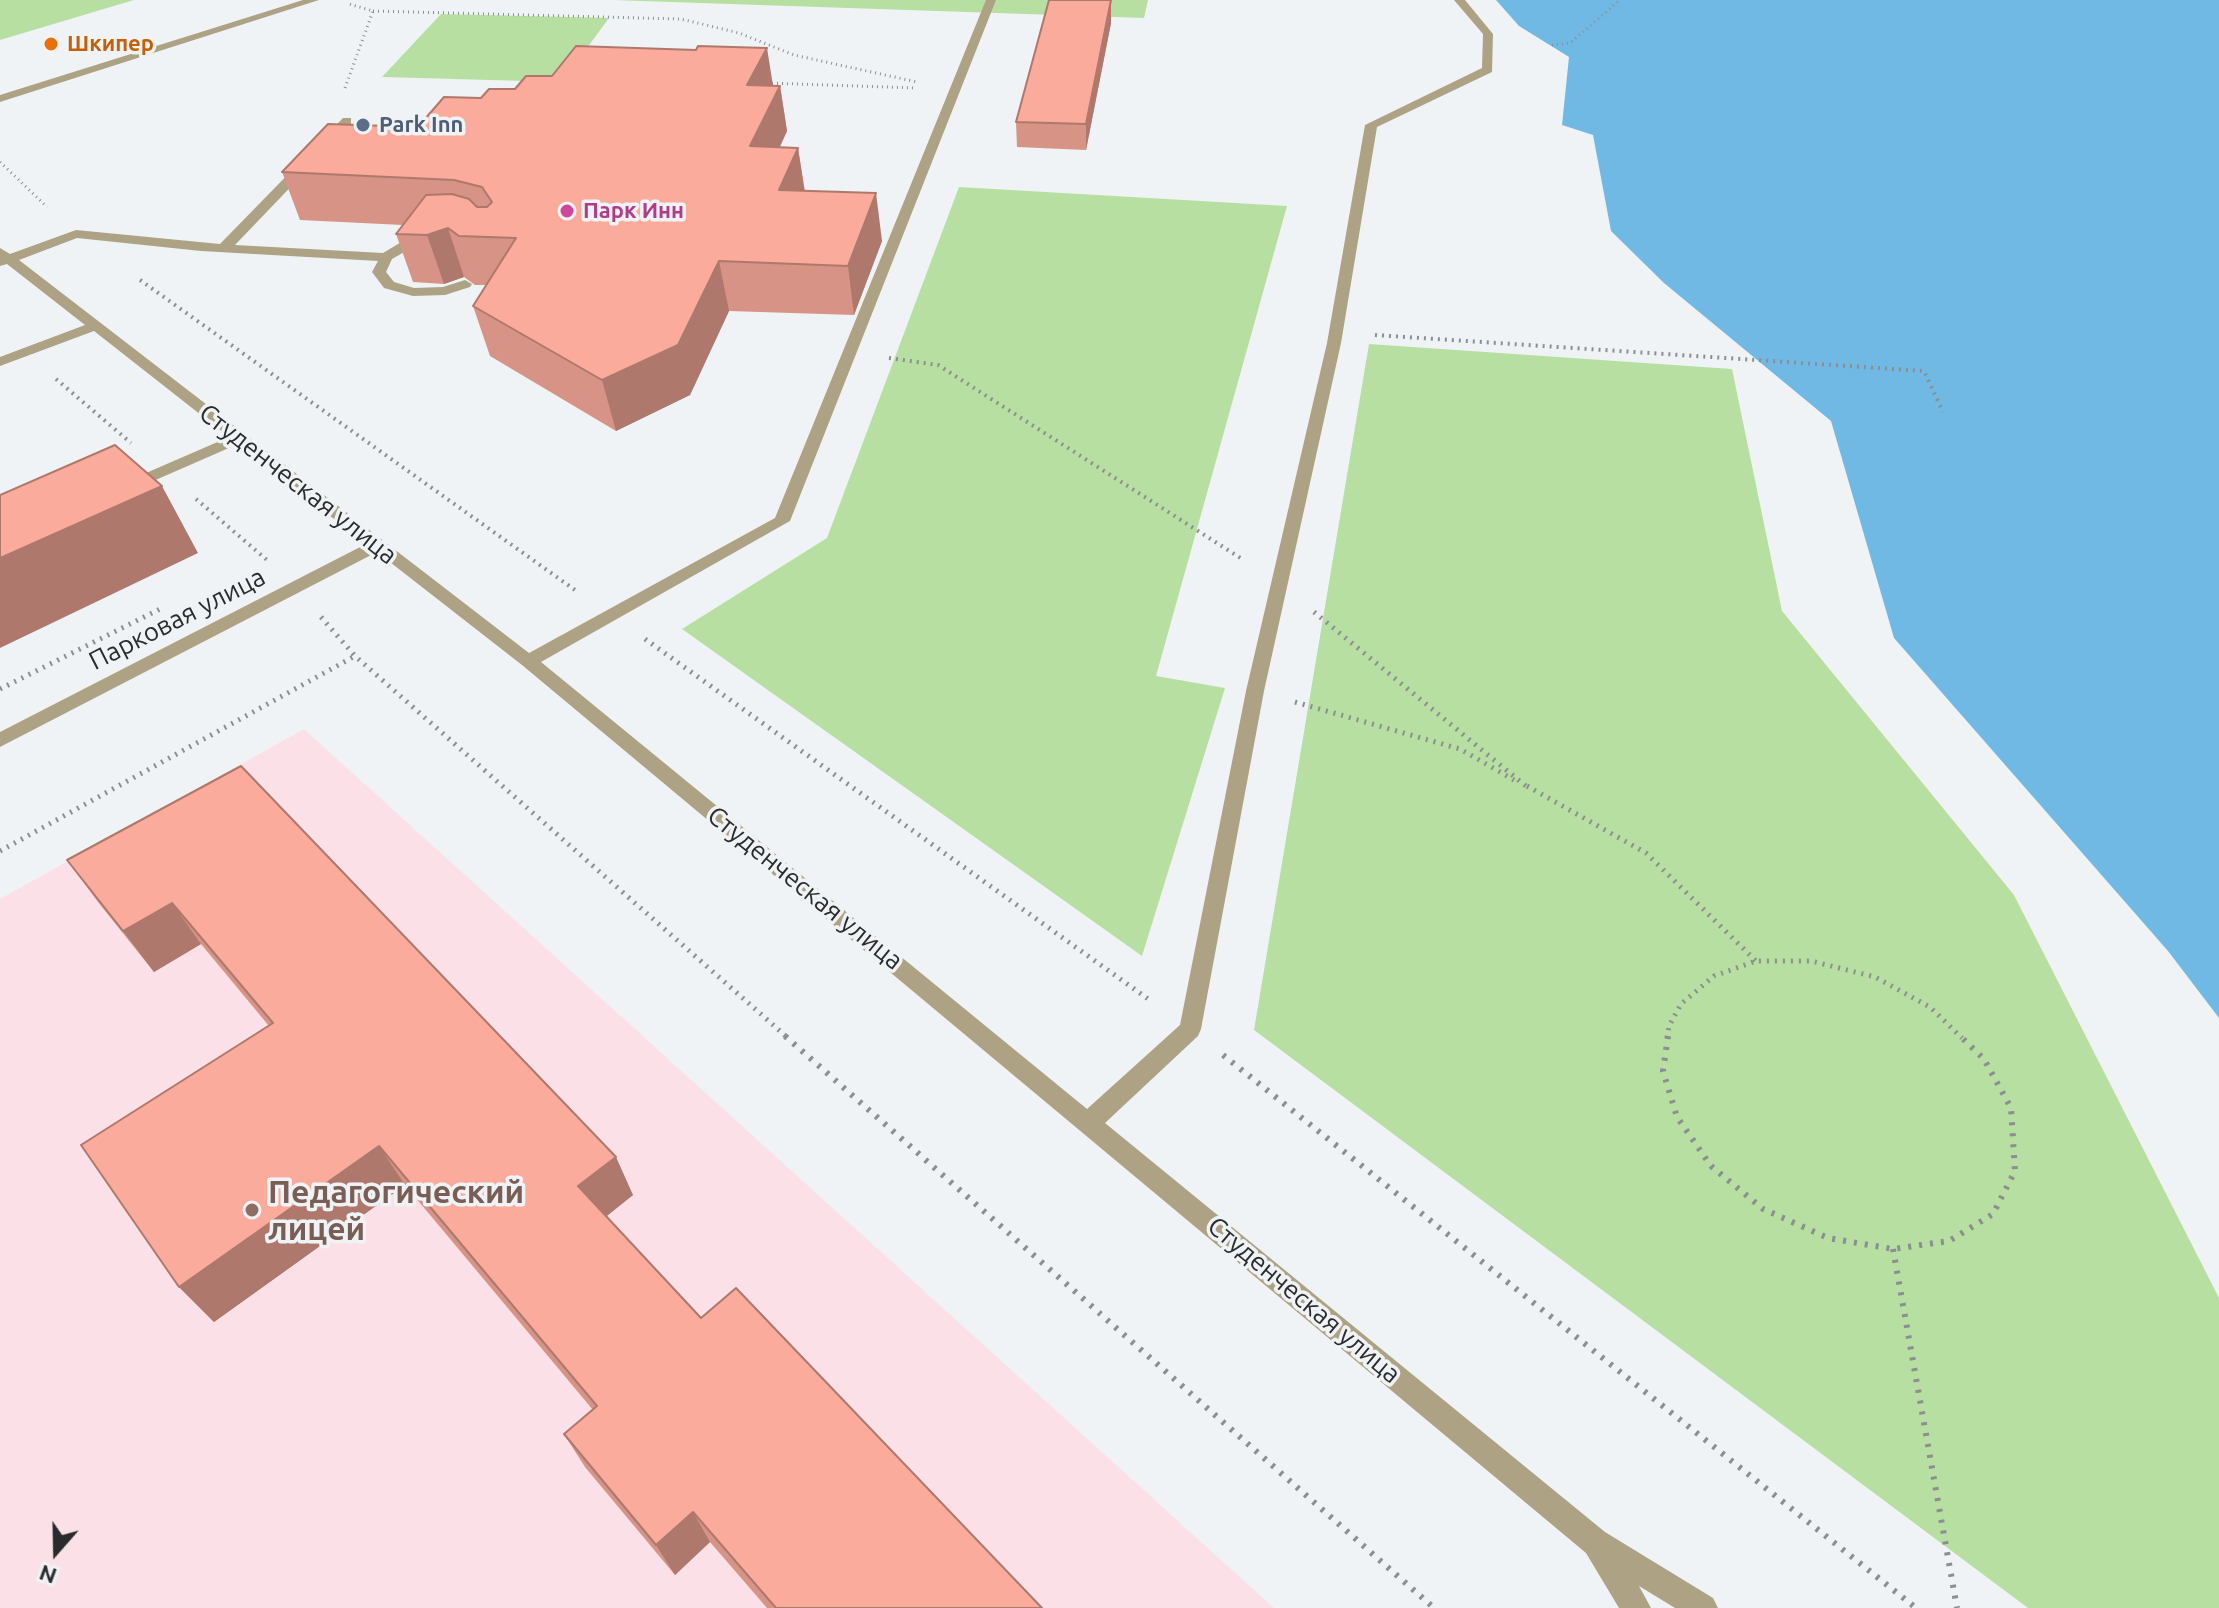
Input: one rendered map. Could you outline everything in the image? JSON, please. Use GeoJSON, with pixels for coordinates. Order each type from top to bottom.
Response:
{"type":"FeatureCollection","features":[{"type":"Feature","properties":{"kind":"street"},"geometry":{"type":"LineString","coordinates":[[0,99],[314,0]]}},
{"type":"Feature","properties":{"kind":"street"},"geometry":{"type":"LineString","coordinates":[[528,661],[782,521],[991,0]]}},
{"type":"Feature","properties":{"kind":"street"},"geometry":{"type":"LineString","coordinates":[[1089,1122],[1190,1029],[1255,691],[1336,333],[1371,125],[1488,70],[1488,34],[1459,0]]}},
{"type":"Feature","properties":{"kind":"street"},"geometry":{"type":"LineString","coordinates":[[224,248],[347,121]]}},
{"type":"Feature","properties":{"kind":"street"},"geometry":{"type":"LineString","coordinates":[[3,257],[76,234],[224,248],[386,257],[408,244],[438,236]]}},
{"type":"Feature","properties":{"kind":"street","name":"Студенческая улица"},"geometry":{"type":"LineString","coordinates":[[3,257],[528,661],[1595,1542],[1703,1608]]}},
{"type":"Feature","properties":{"kind":"street"},"geometry":{"type":"LineString","coordinates":[[386,257],[379,272],[389,285],[413,292],[445,291],[465,284]]}},
{"type":"Feature","properties":{"kind":"street"},"geometry":{"type":"LineString","coordinates":[[0,362],[95,326]]}},
{"type":"Feature","properties":{"kind":"street"},"geometry":{"type":"LineString","coordinates":[[109,495],[239,438]]}},
{"type":"Feature","properties":{"kind":"street","name":"Парковая улица"},"geometry":{"type":"LineString","coordinates":[[0,740],[378,545]]}},
{"type":"Feature","properties":{"kind":"street","name":"Студенческая улица"},"geometry":{"type":"LineString","coordinates":[[1595,1542],[1636,1608]]}},
{"type":"Feature","properties":{"kind":"path"},"geometry":{"type":"LineString","coordinates":[[1552,45],[1570,43],[1620,0]]}},
{"type":"Feature","properties":{"kind":"path"},"geometry":{"type":"LineString","coordinates":[[347,4],[373,11],[681,19],[739,33],[794,55],[953,89]]}},
{"type":"Feature","properties":{"kind":"path"},"geometry":{"type":"LineString","coordinates":[[347,121],[333,121],[373,11]]}},
{"type":"Feature","properties":{"kind":"path"},"geometry":{"type":"LineString","coordinates":[[761,83],[953,89]]}},
{"type":"Feature","properties":{"kind":"path"},"geometry":{"type":"LineString","coordinates":[[0,162],[76,234],[1190,1029],[1916,1608]]}},
{"type":"Feature","properties":{"kind":"path"},"geometry":{"type":"LineString","coordinates":[[1336,333],[1924,371],[1943,412]]}},
{"type":"Feature","properties":{"kind":"path"},"geometry":{"type":"LineString","coordinates":[[848,352],[938,365],[1280,583],[1527,787]]}},
{"type":"Feature","properties":{"kind":"path"},"geometry":{"type":"LineString","coordinates":[[25,353],[264,556],[355,656],[1434,1608]]}},
{"type":"Feature","properties":{"kind":"path"},"geometry":{"type":"LineString","coordinates":[[250,563],[264,556]]}},
{"type":"Feature","properties":{"kind":"path"},"geometry":{"type":"LineString","coordinates":[[0,689],[167,605]]}},
{"type":"Feature","properties":{"kind":"path"},"geometry":{"type":"LineString","coordinates":[[0,851],[355,656]]}},
{"type":"Feature","properties":{"kind":"path"},"geometry":{"type":"LineString","coordinates":[[1255,691],[1460,749],[1646,853],[1756,961]]}},
{"type":"Feature","properties":{"kind":"path"},"geometry":{"type":"LineString","coordinates":[[1756,961],[1811,961],[1875,977],[1930,1007],[1984,1059],[2011,1108],[2015,1171],[1993,1214],[1949,1241],[1893,1249],[1828,1238],[1763,1209],[1711,1166],[1677,1117],[1663,1071],[1669,1026],[1681,1004],[1714,976],[1756,961]]}},
{"type":"Feature","properties":{"kind":"path"},"geometry":{"type":"LineString","coordinates":[[1893,1249],[1957,1608]]}},
{"type":"Feature","properties":{"kind":"shaded area"},"geometry":{"type":"Polygon","coordinates":[[[304,729],[1274,1608],[0,1608],[0,899],[304,729]]]}},
{"type":"Feature","properties":{"kind":"green space"},"geometry":{"type":"Polygon","coordinates":[[[0,0],[134,0],[0,40],[0,0]]]}},
{"type":"Feature","properties":{"kind":"green space"},"geometry":{"type":"Polygon","coordinates":[[[612,0],[1148,0],[1144,18],[612,0]]]}},
{"type":"Feature","properties":{"kind":"green space"},"geometry":{"type":"Polygon","coordinates":[[[441,14],[609,18],[562,82],[382,77],[441,14]]]}},
{"type":"Feature","properties":{"kind":"green space"},"geometry":{"type":"Polygon","coordinates":[[[959,187],[1287,206],[1156,676],[1225,688],[1142,956],[682,629],[827,538],[959,187]]]}},
{"type":"Feature","properties":{"kind":"green space"},"geometry":{"type":"Polygon","coordinates":[[[1369,344],[1732,369],[1782,611],[2014,895],[2219,1298],[2219,1608],[2028,1608],[1254,1030],[1369,344]]]}},
{"type":"Feature","properties":{"kind":"water"},"geometry":{"type":"Polygon","coordinates":[[[1496,0],[2219,0],[2219,1018],[2168,951],[1894,638],[1831,421],[1664,283],[1611,231],[1593,135],[1562,125],[1569,57],[1519,26],[1496,0]]]}},
{"type":"Feature","properties":{"kind":"building"},"geometry":{"type":"Polygon","coordinates":[[[1049,0],[1111,0],[1086,124],[1016,122],[1049,0]]]}},
{"type":"Feature","properties":{"kind":"building"},"geometry":{"type":"Polygon","coordinates":[[[576,46],[696,50],[698,46],[767,48],[747,85],[780,86],[750,146],[798,148],[779,190],[876,193],[848,266],[719,261],[678,345],[602,380],[473,306],[516,238],[459,236],[448,228],[427,235],[396,234],[426,195],[452,194],[469,199],[477,207],[487,207],[492,202],[482,187],[454,180],[282,172],[328,124],[418,127],[444,97],[481,98],[489,89],[515,89],[526,76],[552,76],[576,46]]]}},
{"type":"Feature","properties":{"kind":"building"},"geometry":{"type":"Polygon","coordinates":[[[115,445],[162,486],[0,558],[0,495],[115,445]]]}},
{"type":"Feature","properties":{"kind":"building","name":"Педагогический лицей"},"geometry":{"type":"Polygon","coordinates":[[[241,766],[616,1157],[578,1186],[701,1318],[736,1288],[1042,1608],[776,1608],[693,1512],[656,1545],[564,1434],[597,1406],[379,1146],[179,1287],[81,1145],[273,1023],[172,903],[123,931],[67,860],[241,766]]]}},
{"type":"Feature","properties":{"kind":"place","name":"Шкипер"},"geometry":{"type":"Point","coordinates":[51,44]}},
{"type":"Feature","properties":{"kind":"place","name":"Park Inn"},"geometry":{"type":"Point","coordinates":[363,125]}},
{"type":"Feature","properties":{"kind":"place","name":"Парк Инн"},"geometry":{"type":"Point","coordinates":[567,211]}},
{"type":"Feature","properties":{"kind":"place","name":"Педагогический лицей"},"geometry":{"type":"Point","coordinates":[252,1210]}}]}
